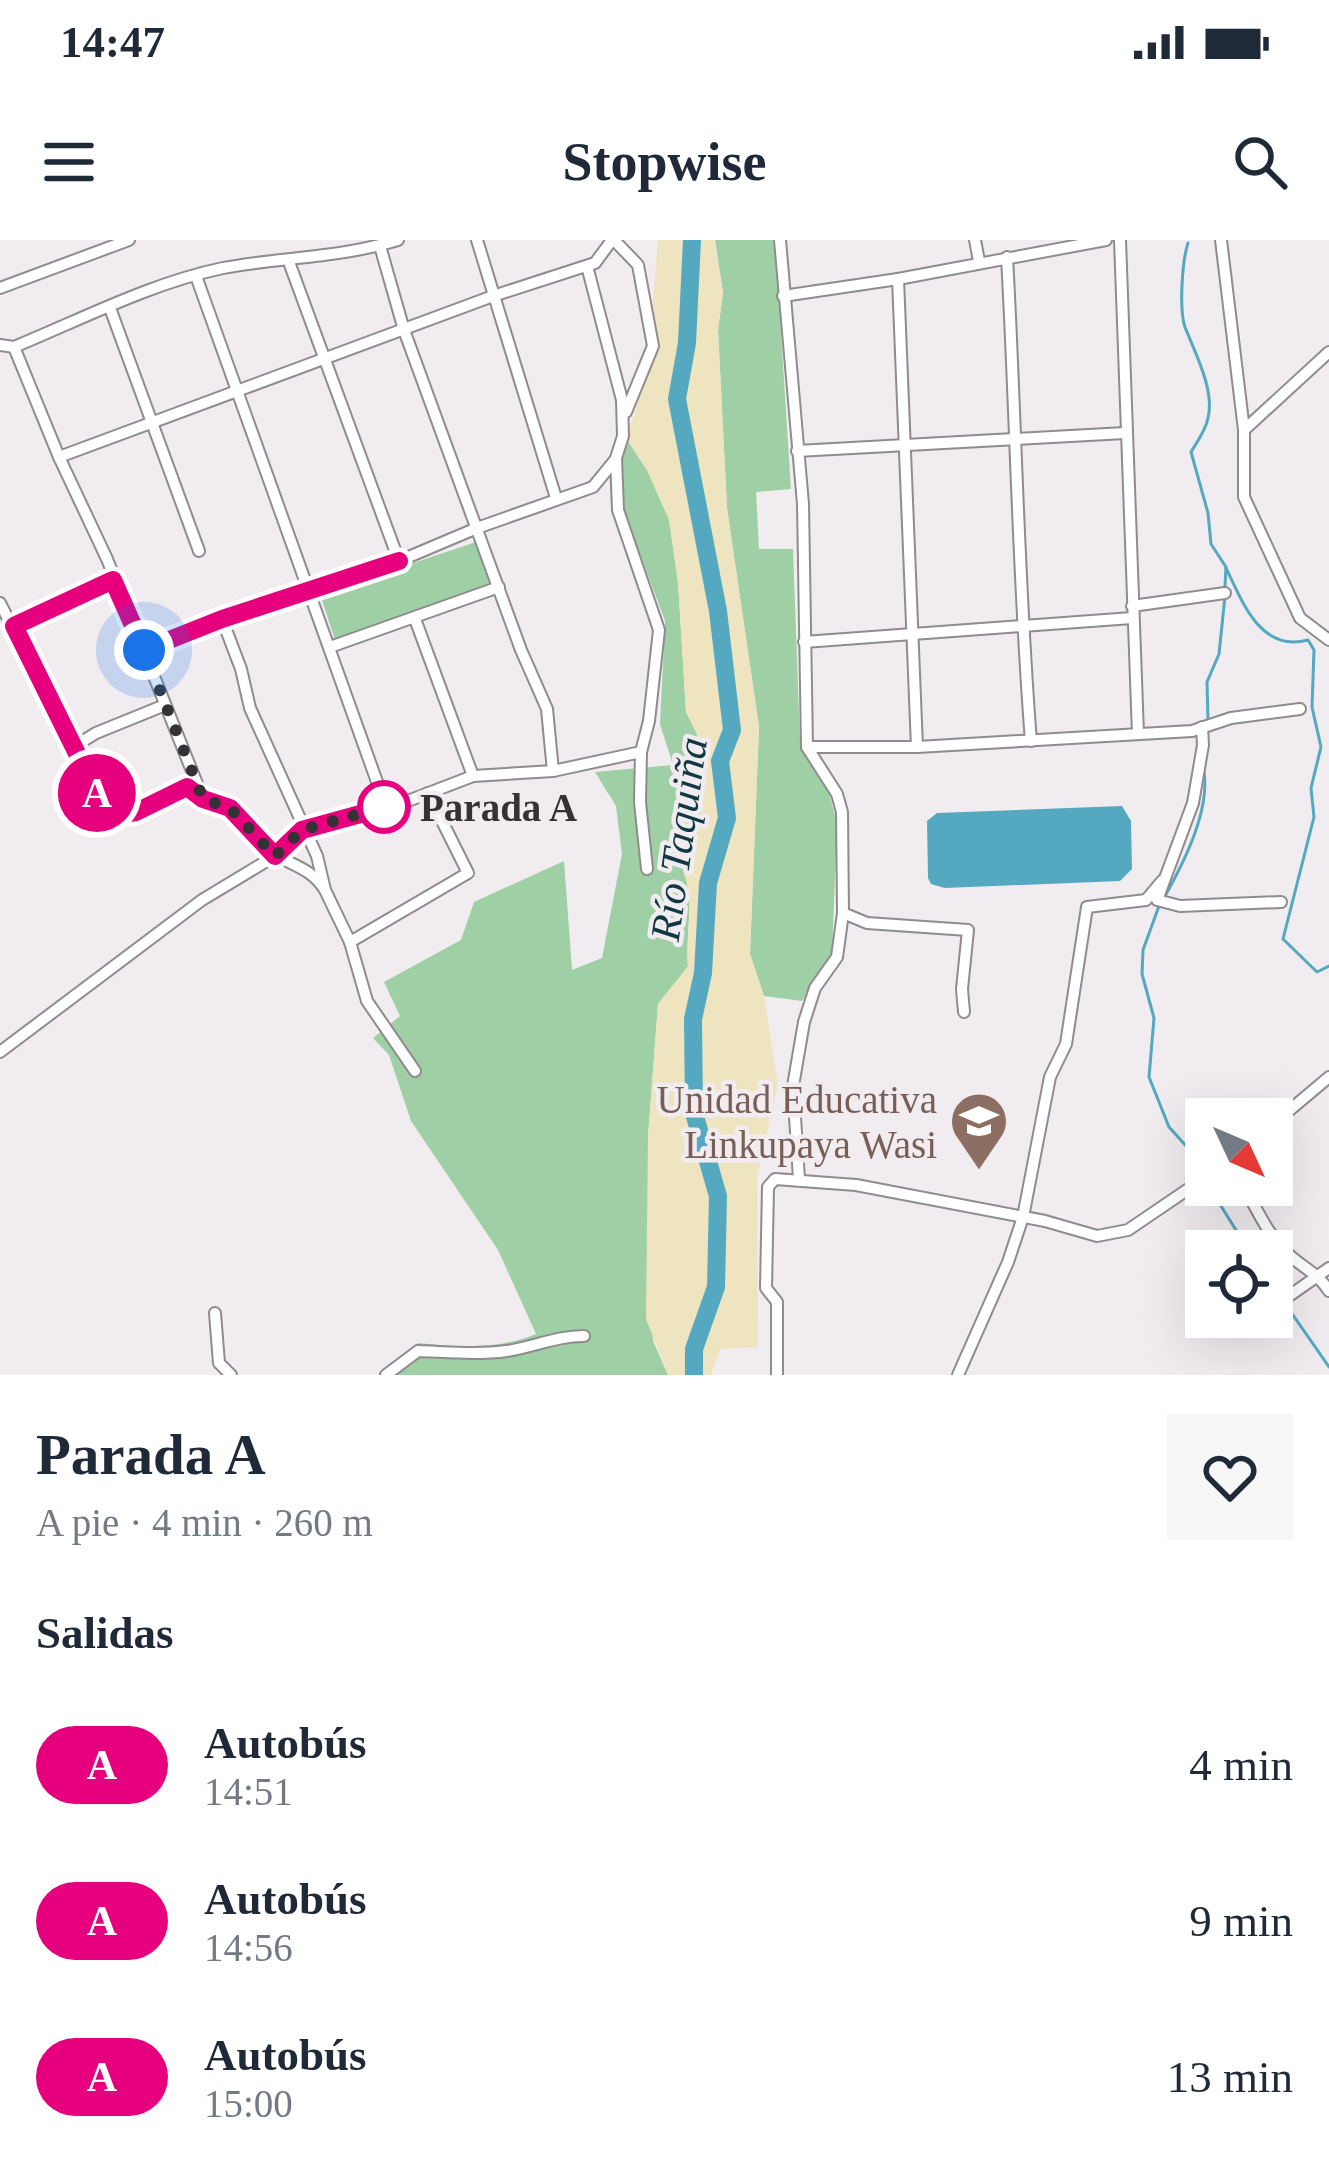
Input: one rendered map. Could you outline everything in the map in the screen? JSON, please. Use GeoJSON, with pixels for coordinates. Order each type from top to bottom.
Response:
{"type":"FeatureCollection","features":[{"type":"Feature","properties":{"kind":"street"},"geometry":{"type":"LineString","coordinates":[[0,288],[129,240]]}},
{"type":"Feature","properties":{"kind":"street"},"geometry":{"type":"LineString","coordinates":[[203,799],[144,650],[7,346],[224,268],[289,262],[398,240]]}},
{"type":"Feature","properties":{"kind":"street"},"geometry":{"type":"LineString","coordinates":[[478,240],[556,498]]}},
{"type":"Feature","properties":{"kind":"street"},"geometry":{"type":"LineString","coordinates":[[58,457],[493,296],[595,263],[613,240],[638,265],[653,346],[622,420]]}},
{"type":"Feature","properties":{"kind":"street"},"geometry":{"type":"LineString","coordinates":[[780,240],[802,503],[807,747],[837,794],[842,812],[844,913],[837,956],[815,988],[793,1086],[799,1179]]}},
{"type":"Feature","properties":{"kind":"street"},"geometry":{"type":"LineString","coordinates":[[975,240],[979,261]]}},
{"type":"Feature","properties":{"kind":"street"},"geometry":{"type":"LineString","coordinates":[[783,296],[1106,240]]}},
{"type":"Feature","properties":{"kind":"street"},"geometry":{"type":"LineString","coordinates":[[1120,240],[1138,734]]}},
{"type":"Feature","properties":{"kind":"street"},"geometry":{"type":"LineString","coordinates":[[1221,240],[1249,513],[1300,618],[1329,640]]}},
{"type":"Feature","properties":{"kind":"street"},"geometry":{"type":"LineString","coordinates":[[380,246],[404,330],[547,709],[553,771]]}},
{"type":"Feature","properties":{"kind":"street"},"geometry":{"type":"LineString","coordinates":[[1007,257],[1031,741]]}},
{"type":"Feature","properties":{"kind":"street"},"geometry":{"type":"LineString","coordinates":[[289,262],[399,561]]}},
{"type":"Feature","properties":{"kind":"street"},"geometry":{"type":"LineString","coordinates":[[587,266],[622,400],[623,436],[616,458],[618,510],[659,630],[650,721],[641,752],[647,869]]}},
{"type":"Feature","properties":{"kind":"street"},"geometry":{"type":"LineString","coordinates":[[196,276],[386,807]]}},
{"type":"Feature","properties":{"kind":"street"},"geometry":{"type":"LineString","coordinates":[[898,279],[917,747]]}},
{"type":"Feature","properties":{"kind":"street"},"geometry":{"type":"LineString","coordinates":[[110,308],[199,551]]}},
{"type":"Feature","properties":{"kind":"street"},"geometry":{"type":"LineString","coordinates":[[1244,430],[1329,352]]}},
{"type":"Feature","properties":{"kind":"street"},"geometry":{"type":"LineString","coordinates":[[797,451],[1125,433]]}},
{"type":"Feature","properties":{"kind":"street"},"geometry":{"type":"LineString","coordinates":[[144,650],[592,487],[616,458]]}},
{"type":"Feature","properties":{"kind":"street"},"geometry":{"type":"LineString","coordinates":[[14,626],[113,580]]}},
{"type":"Feature","properties":{"kind":"street"},"geometry":{"type":"LineString","coordinates":[[330,647],[499,587]]}},
{"type":"Feature","properties":{"kind":"street"},"geometry":{"type":"LineString","coordinates":[[804,641],[1022,626],[1132,612],[1226,593]]}},
{"type":"Feature","properties":{"kind":"street"},"geometry":{"type":"LineString","coordinates":[[0,603],[98,796],[117,815],[136,812],[187,787],[203,799],[230,808],[275,856],[295,862],[326,890]]}},
{"type":"Feature","properties":{"kind":"street"},"geometry":{"type":"LineString","coordinates":[[222,619],[250,709],[316,856],[367,1001],[415,1071]]}},
{"type":"Feature","properties":{"kind":"street"},"geometry":{"type":"LineString","coordinates":[[415,619],[473,776]]}},
{"type":"Feature","properties":{"kind":"street"},"geometry":{"type":"LineString","coordinates":[[75,746],[165,705]]}},
{"type":"Feature","properties":{"kind":"street"},"geometry":{"type":"LineString","coordinates":[[807,747],[917,747],[1138,734],[1300,710]]}},
{"type":"Feature","properties":{"kind":"street"},"geometry":{"type":"LineString","coordinates":[[1202,727],[1193,803],[1157,900],[1166,904],[1281,902]]}},
{"type":"Feature","properties":{"kind":"street"},"geometry":{"type":"LineString","coordinates":[[0,1052],[202,900],[275,856],[302,830],[473,776],[553,771],[641,752]]}},
{"type":"Feature","properties":{"kind":"street"},"geometry":{"type":"LineString","coordinates":[[350,942],[468,873],[428,793]]}},
{"type":"Feature","properties":{"kind":"street"},"geometry":{"type":"LineString","coordinates":[[958,1375],[1023,1217],[1050,1077],[1066,1044],[1087,907],[1146,900],[1162,881]]}},
{"type":"Feature","properties":{"kind":"street"},"geometry":{"type":"LineString","coordinates":[[844,913],[867,923],[968,930],[964,1012]]}},
{"type":"Feature","properties":{"kind":"street"},"geometry":{"type":"LineString","coordinates":[[1293,1108],[1329,1078]]}},
{"type":"Feature","properties":{"kind":"street"},"geometry":{"type":"LineString","coordinates":[[777,1375],[777,1302],[766,1288],[768,1187],[775,1179],[856,1185],[1097,1236],[1128,1230],[1185,1191]]}},
{"type":"Feature","properties":{"kind":"street"},"geometry":{"type":"LineString","coordinates":[[1257,1206],[1288,1254],[1324,1272],[1329,1291]]}},
{"type":"Feature","properties":{"kind":"street"},"geometry":{"type":"LineString","coordinates":[[1293,1293],[1324,1272]]}},
{"type":"Feature","properties":{"kind":"street"},"geometry":{"type":"LineString","coordinates":[[215,1313],[219,1363],[231,1375]]}},
{"type":"Feature","properties":{"kind":"street"},"geometry":{"type":"LineString","coordinates":[[386,1375],[418,1351],[487,1353],[528,1348],[546,1339],[584,1336]]}},
{"type":"Feature","properties":{"kind":"green space"},"geometry":{"type":"Polygon","coordinates":[[[715,240],[775,240],[791,489],[756,492],[759,549],[793,549],[800,742],[827,786],[837,822],[832,956],[802,1001],[764,996],[750,954],[759,727],[727,508],[718,330],[723,292],[715,240]]]}},
{"type":"Feature","properties":{"kind":"green space"},"geometry":{"type":"Polygon","coordinates":[[[626,438],[669,519],[686,712],[697,734],[701,812],[696,847],[684,873],[689,896],[688,967],[658,1004],[648,1137],[653,1341],[668,1375],[391,1375],[418,1343],[493,1345],[536,1334],[498,1250],[411,1121],[389,1055],[373,1038],[400,1016],[384,982],[461,940],[474,902],[564,861],[572,970],[602,958],[622,854],[616,806],[595,772],[673,765],[660,724],[665,621],[622,505],[621,455],[626,438]]]}},
{"type":"Feature","properties":{"kind":"green space"},"geometry":{"type":"Polygon","coordinates":[[[476,542],[491,586],[335,640],[320,594],[476,542]]]}},
{"type":"Feature","properties":{"kind":"sand"},"geometry":{"type":"Polygon","coordinates":[[[658,240],[714,240],[723,293],[718,330],[727,508],[759,727],[750,954],[764,996],[778,1085],[757,1177],[758,1347],[720,1349],[711,1375],[668,1375],[646,1319],[648,1137],[658,1004],[688,966],[689,896],[684,873],[696,847],[701,812],[697,734],[686,712],[669,520],[647,470],[626,438],[658,346],[653,302],[658,240]]]}},
{"type":"Feature","properties":{"kind":"water"},"geometry":{"type":"Polygon","coordinates":[[[1122,806],[1131,821],[1132,869],[1120,881],[945,888],[931,884],[928,878],[927,821],[937,813],[1122,806]]]}},
{"type":"Feature","properties":{"kind":"waterway","name":"Río Taquiña"},"geometry":{"type":"LineString","coordinates":[[692,240],[687,343],[677,399],[718,611],[732,730],[720,761],[727,818],[708,883],[703,973],[693,1019],[694,1113],[718,1196],[716,1287],[694,1349],[694,1375]]}},
{"type":"Feature","properties":{"kind":"waterway"},"geometry":{"type":"LineString","coordinates":[[1188,243],[1183,319],[1209,396],[1205,427],[1191,452],[1208,513],[1211,544],[1226,567],[1225,586]]}},
{"type":"Feature","properties":{"kind":"waterway"},"geometry":{"type":"LineString","coordinates":[[1226,568],[1247,610],[1266,632],[1292,642],[1308,640],[1314,650],[1312,707],[1321,747],[1311,788],[1314,817],[1283,939],[1317,972],[1329,966]]}},
{"type":"Feature","properties":{"kind":"waterway"},"geometry":{"type":"LineString","coordinates":[[1208,721],[1207,682],[1219,654],[1225,596]]}},
{"type":"Feature","properties":{"kind":"waterway"},"geometry":{"type":"LineString","coordinates":[[1164,898],[1199,820],[1204,772]]}},
{"type":"Feature","properties":{"kind":"waterway"},"geometry":{"type":"LineString","coordinates":[[1159,906],[1143,950],[1142,974],[1154,1018],[1149,1077],[1169,1127],[1185,1145]]}},
{"type":"Feature","properties":{"kind":"waterway"},"geometry":{"type":"LineString","coordinates":[[1221,1206],[1236,1230]]}},
{"type":"Feature","properties":{"kind":"waterway"},"geometry":{"type":"LineString","coordinates":[[1293,1315],[1329,1367]]}},
{"type":"Feature","properties":{"kind":"bus line","name":"A"},"geometry":{"type":"LineString","coordinates":[[386,807],[302,830],[275,856],[230,808],[203,799],[187,787],[136,812],[117,815],[98,796],[14,626],[113,580],[144,650],[399,561]]}},
{"type":"Feature","properties":{"kind":"place","name":"Parada A"},"geometry":{"type":"Point","coordinates":[384,807]}},
{"type":"Feature","properties":{"kind":"place","name":"Unidad Educativa Linkupaya Wasi"},"geometry":{"type":"Point","coordinates":[979,1172]}},
{"type":"Feature","properties":{"kind":"route"},"geometry":{"type":"LineString","coordinates":[[144,650],[203,799],[230,808],[275,856],[302,830],[384,807]]}}]}
